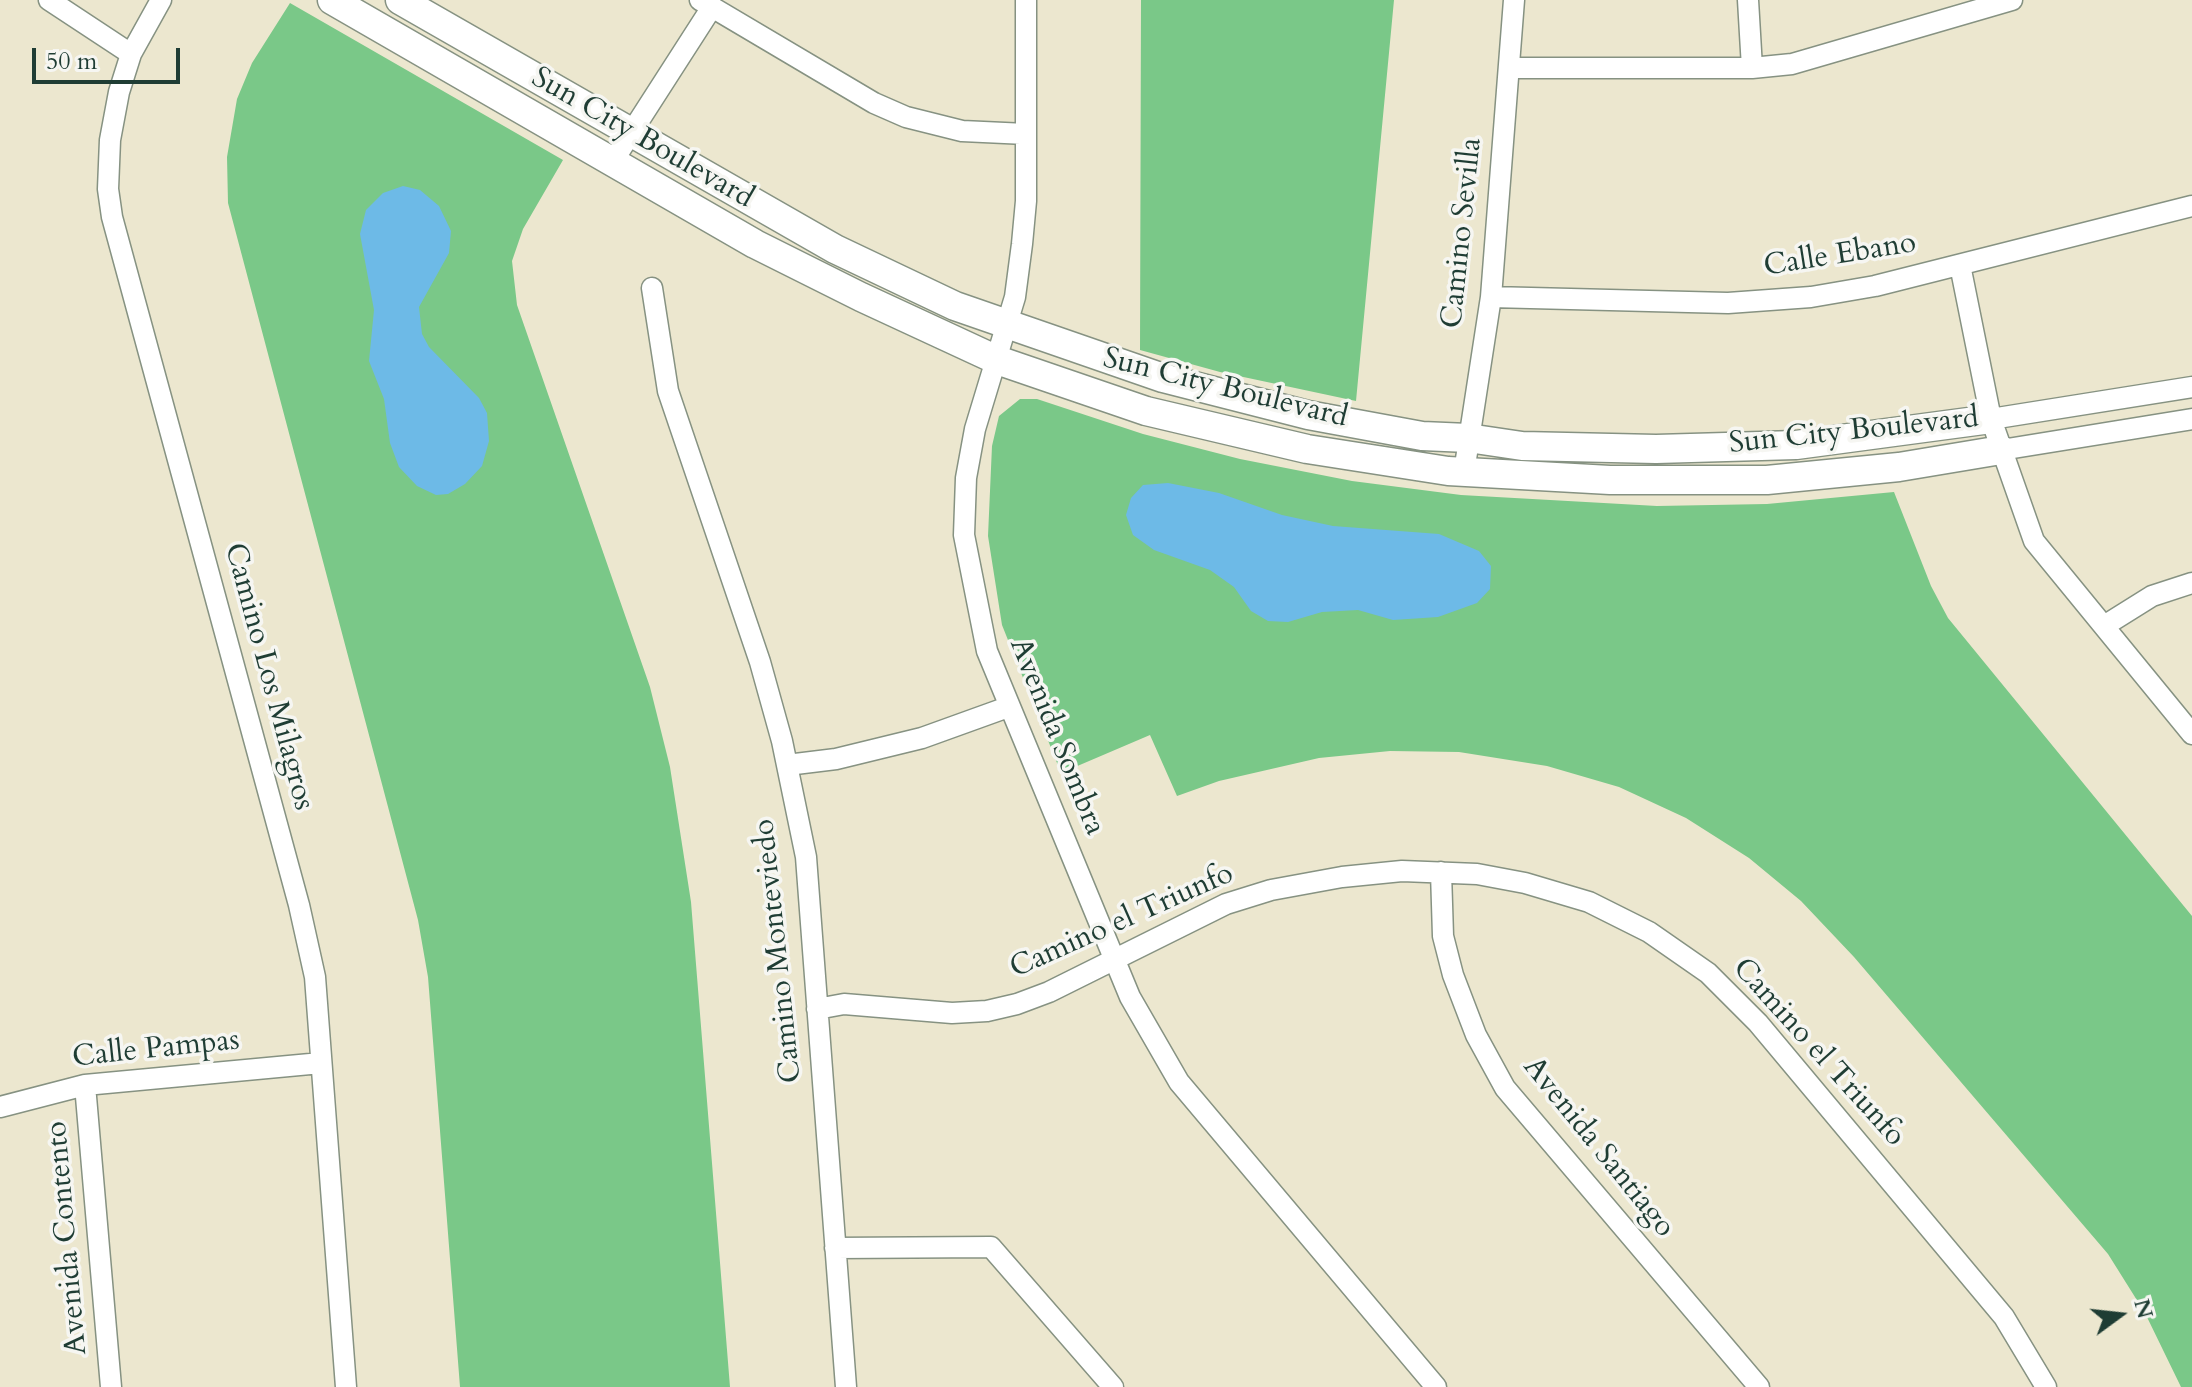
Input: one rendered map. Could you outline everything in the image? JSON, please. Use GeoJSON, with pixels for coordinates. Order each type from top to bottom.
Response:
{"type":"FeatureCollection","features":[{"type":"Feature","properties":{"kind":"street"},"geometry":{"type":"LineString","coordinates":[[49,0],[131,54]]}},
{"type":"Feature","properties":{"kind":"street","name":"Camino Los Milagros"},"geometry":{"type":"LineString","coordinates":[[161,0],[131,54],[119,92],[110,140],[108,189],[112,217],[299,905],[315,977],[346,1387]]}},
{"type":"Feature","properties":{"kind":"street","name":"Sun City Boulevard"},"geometry":{"type":"LineString","coordinates":[[332,0],[755,244],[938,335],[997,360],[1146,411],[1307,449],[1464,472],[1610,480],[1767,480],[1899,467],[2192,419]]}},
{"type":"Feature","properties":{"kind":"street","name":"Sun City Boulevard"},"geometry":{"type":"LineString","coordinates":[[400,0],[835,249],[955,306],[1163,378],[1308,415],[1422,436],[1468,438],[1522,446],[1656,449],[1796,445],[1991,419],[2192,387]]}},
{"type":"Feature","properties":{"kind":"street","name":"Avenida Sombra"},"geometry":{"type":"LineString","coordinates":[[1026,0],[1025,215],[1009,324],[975,429],[966,478],[964,535],[987,651],[1130,997],[1179,1082],[1436,1387]]}},
{"type":"Feature","properties":{"kind":"street","name":"Camino Sevilla"},"geometry":{"type":"LineString","coordinates":[[1464,472],[1491,297],[1514,0]]}},
{"type":"Feature","properties":{"kind":"street"},"geometry":{"type":"LineString","coordinates":[[1748,0],[1752,68]]}},
{"type":"Feature","properties":{"kind":"street"},"geometry":{"type":"LineString","coordinates":[[1509,68],[1752,68],[1792,64],[2012,0]]}},
{"type":"Feature","properties":{"kind":"street"},"geometry":{"type":"LineString","coordinates":[[613,161],[706,4],[874,103],[906,117],[962,131],[1026,134]]}},
{"type":"Feature","properties":{"kind":"street","name":"Calle Ebano"},"geometry":{"type":"LineString","coordinates":[[1491,297],[1728,303],[1811,297],[1875,286],[2192,206]]}},
{"type":"Feature","properties":{"kind":"street"},"geometry":{"type":"LineString","coordinates":[[1960,265],[1991,419],[2034,541],[2192,734]]}},
{"type":"Feature","properties":{"kind":"street","name":"Camino Monteviedo"},"geometry":{"type":"LineString","coordinates":[[652,288],[668,391],[760,662],[787,765],[806,857],[846,1387]]}},
{"type":"Feature","properties":{"kind":"street"},"geometry":{"type":"LineString","coordinates":[[2104,626],[2152,596],[2192,583]]}},
{"type":"Feature","properties":{"kind":"street"},"geometry":{"type":"LineString","coordinates":[[787,765],[836,759],[922,738],[1008,707]]}},
{"type":"Feature","properties":{"kind":"street","name":"Camino el Triunfo"},"geometry":{"type":"LineString","coordinates":[[817,1009],[844,1004],[910,1011],[987,1011],[1049,992],[1179,924],[1271,890],[1357,875],[1402,871],[1477,874],[1525,883],[1589,902],[1649,932],[1708,973],[1758,1023],[2004,1317],[2046,1387]]}},
{"type":"Feature","properties":{"kind":"street","name":"Avenida Santiago"},"geometry":{"type":"LineString","coordinates":[[1441,872],[1443,936],[1453,975],[1476,1035],[1505,1088],[1759,1387]]}},
{"type":"Feature","properties":{"kind":"street","name":"Calle Pampas"},"geometry":{"type":"LineString","coordinates":[[0,1107],[85,1085],[321,1063]]}},
{"type":"Feature","properties":{"kind":"street","name":"Avenida Contento"},"geometry":{"type":"LineString","coordinates":[[85,1085],[111,1387]]}},
{"type":"Feature","properties":{"kind":"street"},"geometry":{"type":"LineString","coordinates":[[835,1248],[991,1247],[1113,1387]]}},
{"type":"Feature","properties":{"kind":"green space"},"geometry":{"type":"Polygon","coordinates":[[[1141,0],[1394,0],[1356,401],[1220,372],[1140,350],[1141,0]]]}},
{"type":"Feature","properties":{"kind":"green space"},"geometry":{"type":"Polygon","coordinates":[[[290,3],[563,160],[523,229],[512,261],[517,305],[650,687],[670,767],[691,902],[730,1387],[460,1387],[428,977],[418,920],[228,203],[227,157],[237,99],[252,63],[290,3]]]}},
{"type":"Feature","properties":{"kind":"green space"},"geometry":{"type":"Polygon","coordinates":[[[1020,399],[1037,399],[1143,434],[1240,459],[1352,481],[1461,495],[1657,506],[1767,504],[1894,492],[1931,586],[1948,618],[2192,916],[2192,1387],[2181,1387],[2145,1313],[2108,1254],[1854,957],[1801,901],[1749,858],[1686,818],[1619,787],[1547,766],[1459,752],[1390,751],[1319,758],[1219,781],[1177,796],[1150,735],[1061,773],[1002,625],[988,536],[992,446],[999,416],[1020,399]]]}},
{"type":"Feature","properties":{"kind":"water"},"geometry":{"type":"Polygon","coordinates":[[[403,186],[420,190],[439,206],[451,231],[449,253],[419,307],[422,334],[429,347],[479,398],[487,413],[489,441],[482,466],[465,484],[448,494],[436,495],[417,486],[399,467],[390,443],[384,399],[369,361],[374,310],[360,234],[366,210],[383,193],[403,186]]]}},
{"type":"Feature","properties":{"kind":"water"},"geometry":{"type":"Polygon","coordinates":[[[1168,483],[1219,493],[1282,515],[1333,526],[1439,534],[1479,551],[1491,566],[1490,589],[1477,603],[1438,617],[1393,620],[1358,610],[1322,612],[1288,622],[1268,621],[1251,611],[1234,587],[1210,570],[1154,550],[1133,535],[1126,515],[1131,498],[1143,485],[1168,483]]]}}]}
